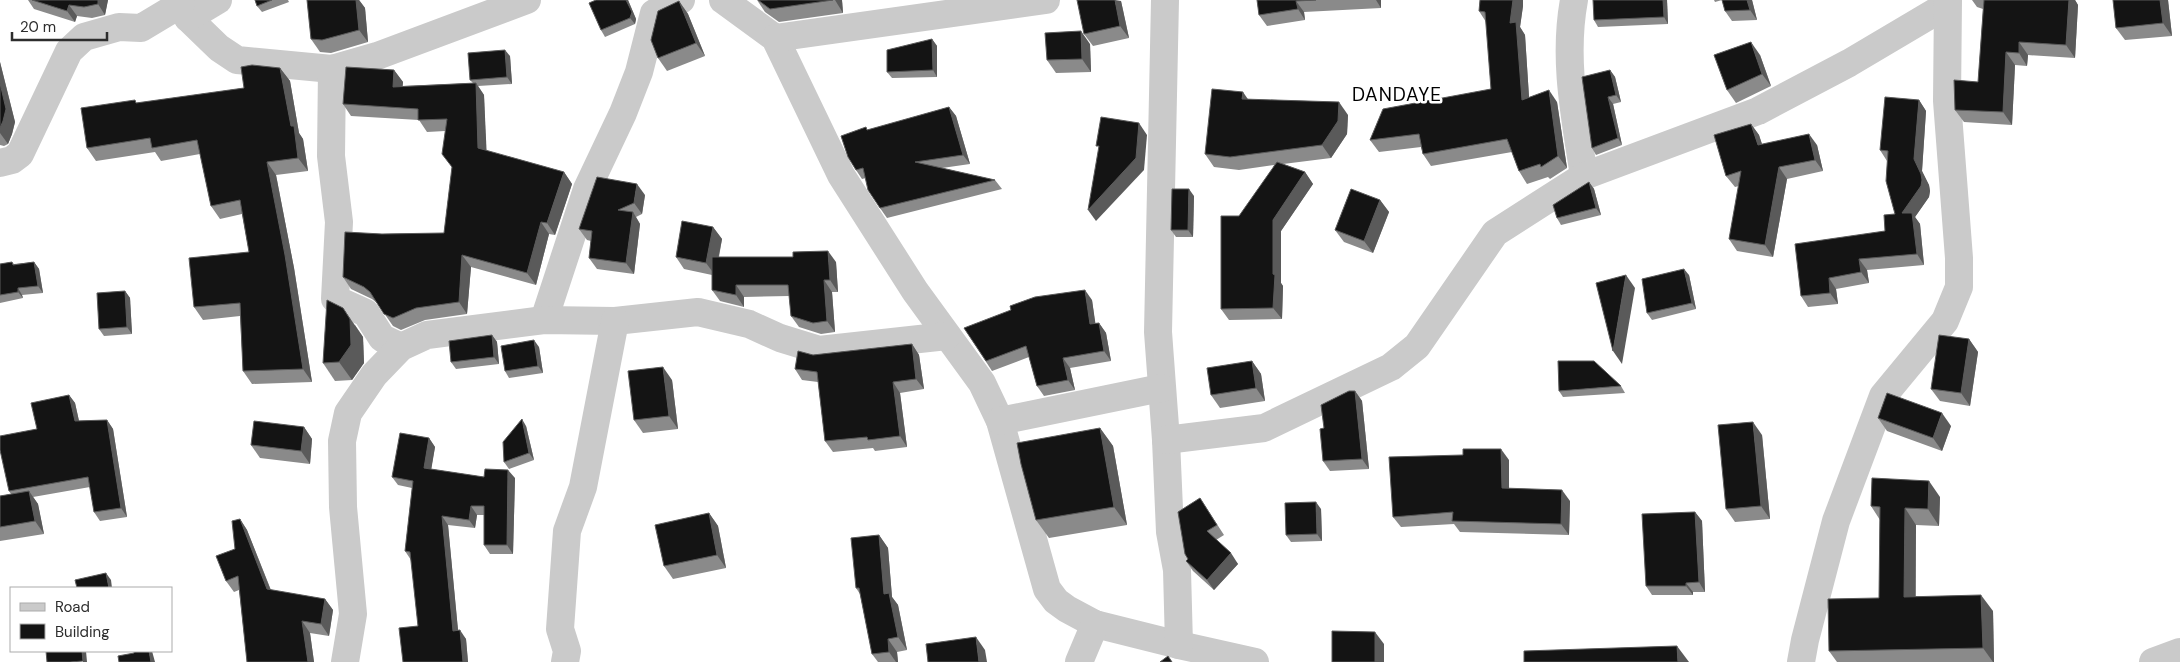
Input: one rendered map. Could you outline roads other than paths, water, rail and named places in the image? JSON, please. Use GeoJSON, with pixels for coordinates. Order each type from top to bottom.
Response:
{"type":"FeatureCollection","features":[{"type":"Feature","properties":{"kind":"street"},"geometry":{"type":"LineString","coordinates":[[0,163],[12,160],[20,154],[69,51],[75,43],[84,37],[119,27],[141,28],[182,7],[218,0]]}},
{"type":"Feature","properties":{"kind":"street"},"geometry":{"type":"LineString","coordinates":[[182,7],[219,48],[237,60],[332,69],[377,56],[527,0]]}},
{"type":"Feature","properties":{"kind":"street"},"geometry":{"type":"LineString","coordinates":[[544,320],[587,189],[623,113],[639,72],[654,13],[681,0]]}},
{"type":"Feature","properties":{"kind":"street"},"geometry":{"type":"LineString","coordinates":[[723,0],[775,38],[841,175],[915,291],[982,383],[1000,420],[1047,589],[1056,601],[1095,624],[1254,662]]}},
{"type":"Feature","properties":{"kind":"street"},"geometry":{"type":"LineString","coordinates":[[775,38],[900,11],[1046,0]]}},
{"type":"Feature","properties":{"kind":"street"},"geometry":{"type":"LineString","coordinates":[[1166,0],[1158,332],[1166,440],[1170,532],[1177,570],[1178,645]]}},
{"type":"Feature","properties":{"kind":"street"},"geometry":{"type":"LineString","coordinates":[[1574,0],[1570,21],[1569,81],[1584,176]]}},
{"type":"Feature","properties":{"kind":"street"},"geometry":{"type":"LineString","coordinates":[[1166,440],[1264,428],[1390,367],[1417,346],[1495,233],[1584,176],[1758,111],[1849,64],[1948,3]]}},
{"type":"Feature","properties":{"kind":"street"},"geometry":{"type":"LineString","coordinates":[[1801,662],[1836,521],[1882,396],[1945,321],[1959,287],[1947,101],[1948,3]]}},
{"type":"Feature","properties":{"kind":"street"},"geometry":{"type":"LineString","coordinates":[[332,69],[331,156],[339,222],[335,299],[366,314],[382,338],[401,347]]}},
{"type":"Feature","properties":{"kind":"street"},"geometry":{"type":"LineString","coordinates":[[345,662],[353,614],[343,506],[342,442],[348,413],[374,375],[401,347],[427,335],[544,320],[615,321],[698,312],[749,324],[780,338],[819,350],[947,336]]}},
{"type":"Feature","properties":{"kind":"street"},"geometry":{"type":"LineString","coordinates":[[565,662],[567,651],[560,629],[567,531],[583,487],[615,321]]}},
{"type":"Feature","properties":{"kind":"street"},"geometry":{"type":"LineString","coordinates":[[1000,420],[1161,388]]}},
{"type":"Feature","properties":{"kind":"street"},"geometry":{"type":"LineString","coordinates":[[1079,662],[1095,624]]}},
{"type":"Feature","properties":{"kind":"street"},"geometry":{"type":"LineString","coordinates":[[2152,662],[2180,652]]}},
{"type":"Feature","properties":{"kind":"district","name":"DANDAYE"},"geometry":{"type":"Point","coordinates":[1397,94]}}]}
